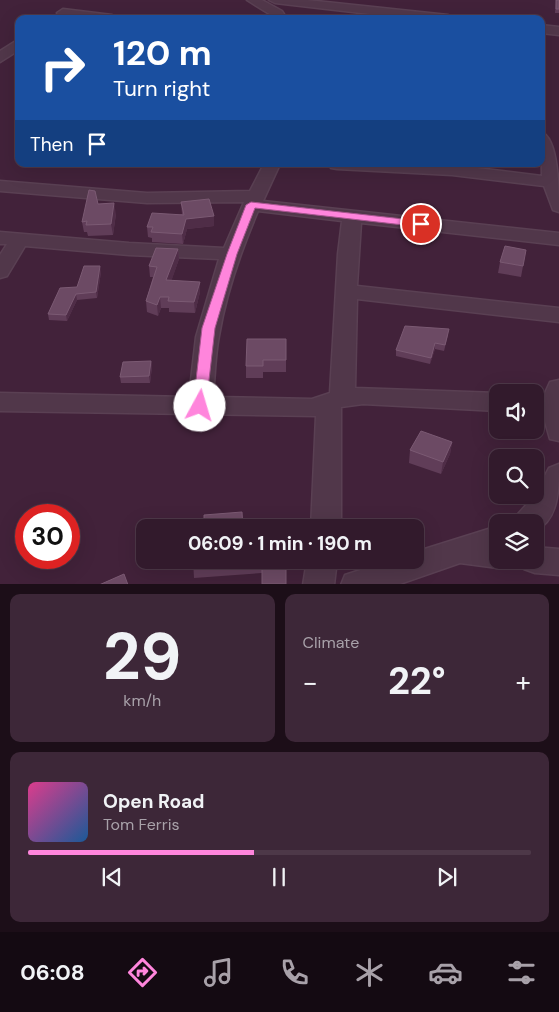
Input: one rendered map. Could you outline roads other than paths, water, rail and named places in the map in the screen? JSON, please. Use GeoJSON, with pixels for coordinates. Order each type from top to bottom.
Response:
{"type":"FeatureCollection","features":[{"type":"Feature","properties":{"kind":"street"},"geometry":{"type":"LineString","coordinates":[[254,0],[273,10],[278,15]]}},
{"type":"Feature","properties":{"kind":"street"},"geometry":{"type":"LineString","coordinates":[[275,0],[412,15]]}},
{"type":"Feature","properties":{"kind":"street"},"geometry":{"type":"LineString","coordinates":[[60,15],[77,4]]}},
{"type":"Feature","properties":{"kind":"street"},"geometry":{"type":"LineString","coordinates":[[545,29],[559,31]]}},
{"type":"Feature","properties":{"kind":"street"},"geometry":{"type":"LineString","coordinates":[[0,58],[15,46]]}},
{"type":"Feature","properties":{"kind":"street"},"geometry":{"type":"LineString","coordinates":[[545,142],[548,145],[551,182],[559,206]]}},
{"type":"Feature","properties":{"kind":"street"},"geometry":{"type":"LineString","coordinates":[[200,406],[208,328],[232,254],[253,201],[270,167]]}},
{"type":"Feature","properties":{"kind":"street"},"geometry":{"type":"LineString","coordinates":[[452,167],[551,182]]}},
{"type":"Feature","properties":{"kind":"street"},"geometry":{"type":"LineString","coordinates":[[0,186],[147,198],[253,201],[352,217],[559,240]]}},
{"type":"Feature","properties":{"kind":"street"},"geometry":{"type":"LineString","coordinates":[[327,519],[335,401],[347,291],[352,217]]}},
{"type":"Feature","properties":{"kind":"street"},"geometry":{"type":"LineString","coordinates":[[0,272],[10,239],[129,249],[232,254]]}},
{"type":"Feature","properties":{"kind":"street"},"geometry":{"type":"LineString","coordinates":[[347,291],[559,315]]}},
{"type":"Feature","properties":{"kind":"street"},"geometry":{"type":"LineString","coordinates":[[0,402],[313,408],[363,395],[489,402]]}},
{"type":"Feature","properties":{"kind":"street"},"geometry":{"type":"LineString","coordinates":[[551,400],[559,432]]}},
{"type":"Feature","properties":{"kind":"street"},"geometry":{"type":"LineString","coordinates":[[537,514],[559,475]]}},
{"type":"Feature","properties":{"kind":"street"},"geometry":{"type":"LineString","coordinates":[[356,584],[489,541]]}},
{"type":"Feature","properties":{"kind":"street"},"geometry":{"type":"LineString","coordinates":[[457,551],[489,554]]}},
{"type":"Feature","properties":{"kind":"street"},"geometry":{"type":"LineString","coordinates":[[544,561],[559,562]]}},
{"type":"Feature","properties":{"kind":"street"},"geometry":{"type":"LineString","coordinates":[[318,584],[320,569]]}}]}
